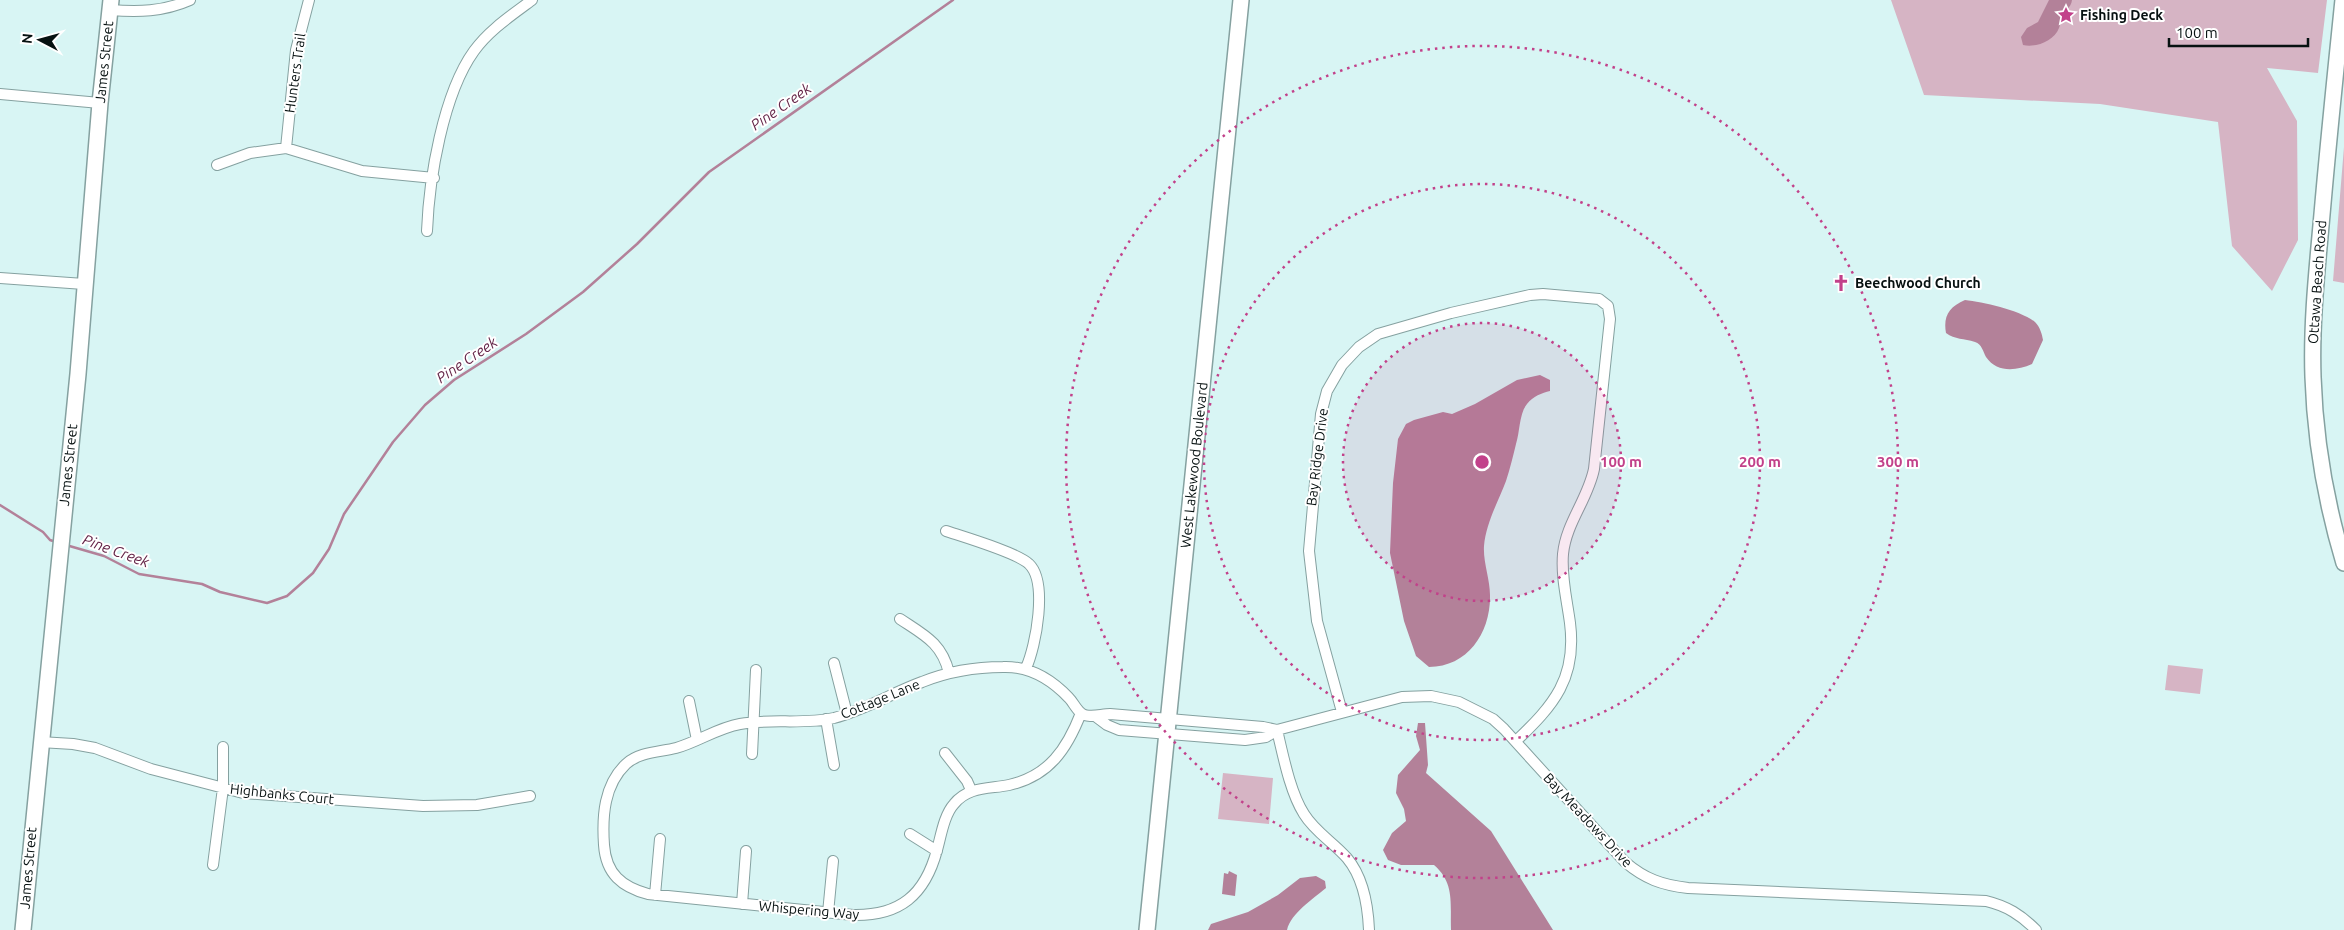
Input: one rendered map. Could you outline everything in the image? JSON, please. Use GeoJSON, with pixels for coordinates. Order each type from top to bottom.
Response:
{"type":"FeatureCollection","features":[{"type":"Feature","properties":{"kind":"street"},"geometry":{"type":"LineString","coordinates":[[110,5],[144,12],[176,6],[190,0]]}},
{"type":"Feature","properties":{"kind":"street","name":"Hunters Trail"},"geometry":{"type":"LineString","coordinates":[[286,148],[296,50],[309,0]]}},
{"type":"Feature","properties":{"kind":"street"},"geometry":{"type":"LineString","coordinates":[[427,231],[428,209],[446,113],[458,78],[474,50],[496,28],[532,0]]}},
{"type":"Feature","properties":{"kind":"street","name":"West Lakewood Boulevard"},"geometry":{"type":"LineString","coordinates":[[1147,930],[1241,0]]}},
{"type":"Feature","properties":{"kind":"street","name":"Ottawa Beach Road"},"geometry":{"type":"LineString","coordinates":[[2342,0],[2316,284],[2313,358],[2315,412],[2322,462],[2334,527],[2344,562]]}},
{"type":"Feature","properties":{"kind":"street","name":"James Street"},"geometry":{"type":"LineString","coordinates":[[22,930],[77,384],[84,284],[110,5]]}},
{"type":"Feature","properties":{"kind":"street"},"geometry":{"type":"LineString","coordinates":[[0,94],[100,104]]}},
{"type":"Feature","properties":{"kind":"street"},"geometry":{"type":"LineString","coordinates":[[217,165],[250,153],[286,148],[362,171],[434,178]]}},
{"type":"Feature","properties":{"kind":"street"},"geometry":{"type":"LineString","coordinates":[[0,278],[84,284]]}},
{"type":"Feature","properties":{"kind":"street","name":"Bay Ridge Drive"},"geometry":{"type":"LineString","coordinates":[[1342,712],[1317,620],[1309,551],[1321,414],[1327,391],[1333,378],[1346,360],[1359,347],[1378,334],[1401,327],[1530,295],[1577,296],[1599,299],[1610,308],[1610,319],[1594,469],[1589,488],[1573,519],[1563,554],[1563,577],[1572,648],[1570,662],[1567,675],[1554,702],[1516,741]]}},
{"type":"Feature","properties":{"kind":"street"},"geometry":{"type":"LineString","coordinates":[[946,531],[1024,560],[1034,571],[1037,592],[1038,629],[1036,641],[1026,668]]}},
{"type":"Feature","properties":{"kind":"street"},"geometry":{"type":"LineString","coordinates":[[900,619],[936,644],[944,657],[949,673]]}},
{"type":"Feature","properties":{"kind":"street"},"geometry":{"type":"LineString","coordinates":[[834,663],[847,714]]}},
{"type":"Feature","properties":{"kind":"street","name":"Cottage Lane"},"geometry":{"type":"LineString","coordinates":[[604,822],[610,788],[628,762],[657,750],[674,748],[738,724],[811,722],[847,714],[921,682],[949,673],[1003,666],[1026,668],[1054,684],[1081,714]]}},
{"type":"Feature","properties":{"kind":"street"},"geometry":{"type":"LineString","coordinates":[[752,754],[756,670]]}},
{"type":"Feature","properties":{"kind":"street","name":"Bay Meadows Drive"},"geometry":{"type":"LineString","coordinates":[[1167,727],[1244,740],[1266,737],[1277,730],[1402,697],[1431,696],[1459,702],[1494,719],[1625,862],[1648,879],[1659,884],[1688,888],[1986,901],[2003,905],[2022,917],[2036,930]]}},
{"type":"Feature","properties":{"kind":"street"},"geometry":{"type":"LineString","coordinates":[[689,701],[697,740]]}},
{"type":"Feature","properties":{"kind":"street"},"geometry":{"type":"LineString","coordinates":[[945,753],[967,781],[971,790],[1009,785],[1043,772],[1050,766],[1067,742],[1081,714],[1096,716],[1108,714],[1167,727]]}},
{"type":"Feature","properties":{"kind":"street"},"geometry":{"type":"LineString","coordinates":[[1096,716],[1106,725],[1119,730],[1167,727]]}},
{"type":"Feature","properties":{"kind":"street"},"geometry":{"type":"LineString","coordinates":[[826,719],[834,766]]}},
{"type":"Feature","properties":{"kind":"street","name":"Bay Meadows Drive"},"geometry":{"type":"LineString","coordinates":[[1167,727],[1263,727],[1277,730]]}},
{"type":"Feature","properties":{"kind":"street"},"geometry":{"type":"LineString","coordinates":[[1277,730],[1296,799],[1302,812],[1315,829],[1348,859],[1364,892],[1368,906],[1369,930]]}},
{"type":"Feature","properties":{"kind":"street","name":"Highbanks Court"},"geometry":{"type":"LineString","coordinates":[[40,742],[73,744],[95,748],[150,769],[243,793],[423,806],[477,805],[530,796]]}},
{"type":"Feature","properties":{"kind":"street"},"geometry":{"type":"LineString","coordinates":[[213,865],[223,788],[223,747]]}},
{"type":"Feature","properties":{"kind":"street","name":"Whispering Way"},"geometry":{"type":"LineString","coordinates":[[604,822],[604,849],[611,870],[627,888],[655,896],[868,916],[898,907],[912,897],[921,887],[929,874],[953,804],[971,790]]}},
{"type":"Feature","properties":{"kind":"street"},"geometry":{"type":"LineString","coordinates":[[910,834],[937,851]]}},
{"type":"Feature","properties":{"kind":"street"},"geometry":{"type":"LineString","coordinates":[[655,896],[660,839]]}},
{"type":"Feature","properties":{"kind":"street"},"geometry":{"type":"LineString","coordinates":[[742,904],[746,851]]}},
{"type":"Feature","properties":{"kind":"street"},"geometry":{"type":"LineString","coordinates":[[828,912],[834,860]]}},
{"type":"Feature","properties":{"kind":"shaded area"},"geometry":{"type":"Polygon","coordinates":[[[1891,0],[2327,0],[2318,73],[2267,68],[2297,121],[2298,240],[2272,291],[2232,246],[2218,122],[2100,104],[1924,95],[1891,0]]]}},
{"type":"Feature","properties":{"kind":"shaded area"},"geometry":{"type":"Polygon","coordinates":[[[2049,0],[2072,0],[2062,16],[2057,33],[2049,40],[2039,44],[2023,45],[2021,37],[2027,28],[2038,22],[2049,0]]]}},
{"type":"Feature","properties":{"kind":"shaded area"},"geometry":{"type":"Polygon","coordinates":[[[2344,147],[2344,283],[2333,281],[2344,147]]]}},
{"type":"Feature","properties":{"kind":"shaded area"},"geometry":{"type":"Polygon","coordinates":[[[1965,300],[2011,310],[2035,322],[2043,340],[2032,364],[2013,369],[2001,368],[1990,362],[1981,346],[1977,343],[1953,337],[1946,333],[1945,322],[1948,313],[1965,300]]]}},
{"type":"Feature","properties":{"kind":"shaded area"},"geometry":{"type":"Polygon","coordinates":[[[1540,375],[1550,380],[1550,391],[1535,397],[1524,408],[1507,476],[1485,537],[1485,564],[1490,595],[1486,622],[1475,645],[1466,654],[1455,661],[1429,667],[1416,656],[1404,621],[1390,553],[1393,483],[1398,439],[1406,424],[1414,420],[1443,412],[1452,414],[1475,404],[1517,380],[1540,375]]]}},
{"type":"Feature","properties":{"kind":"shaded area"},"geometry":{"type":"Polygon","coordinates":[[[2168,665],[2203,669],[2200,694],[2165,690],[2168,665]]]}},
{"type":"Feature","properties":{"kind":"shaded area"},"geometry":{"type":"Polygon","coordinates":[[[1418,723],[1425,723],[1428,765],[1426,773],[1491,831],[1553,930],[1451,930],[1450,894],[1441,872],[1434,865],[1401,865],[1388,860],[1383,850],[1392,833],[1406,821],[1404,809],[1396,793],[1398,775],[1420,750],[1416,736],[1418,723]]]}},
{"type":"Feature","properties":{"kind":"shaded area"},"geometry":{"type":"Polygon","coordinates":[[[1223,773],[1273,778],[1269,824],[1218,819],[1223,773]]]}},
{"type":"Feature","properties":{"kind":"shaded area"},"geometry":{"type":"Polygon","coordinates":[[[1229,871],[1237,875],[1235,896],[1222,894],[1224,873],[1228,874],[1229,871]]]}},
{"type":"Feature","properties":{"kind":"shaded area"},"geometry":{"type":"Polygon","coordinates":[[[1316,876],[1325,881],[1326,888],[1298,912],[1287,930],[1208,930],[1211,924],[1248,912],[1278,895],[1300,878],[1316,876]]]}},
{"type":"Feature","properties":{"kind":"waterway","name":"Pine Creek"},"geometry":{"type":"LineString","coordinates":[[66,545],[104,556],[139,574],[202,584],[220,592],[267,603],[287,596],[313,573],[329,549],[344,514],[393,442],[425,405],[454,380],[526,334],[583,292],[637,244],[709,172],[953,0]]}},
{"type":"Feature","properties":{"kind":"waterway","name":"Pine Creek"},"geometry":{"type":"LineString","coordinates":[[0,505],[43,532],[50,540],[56,542]]}},
{"type":"Feature","properties":{"kind":"place","name":"Fishing Deck"},"geometry":{"type":"Point","coordinates":[2066,15]}},
{"type":"Feature","properties":{"kind":"place","name":"Beechwood Church"},"geometry":{"type":"Point","coordinates":[1841,283]}}]}
